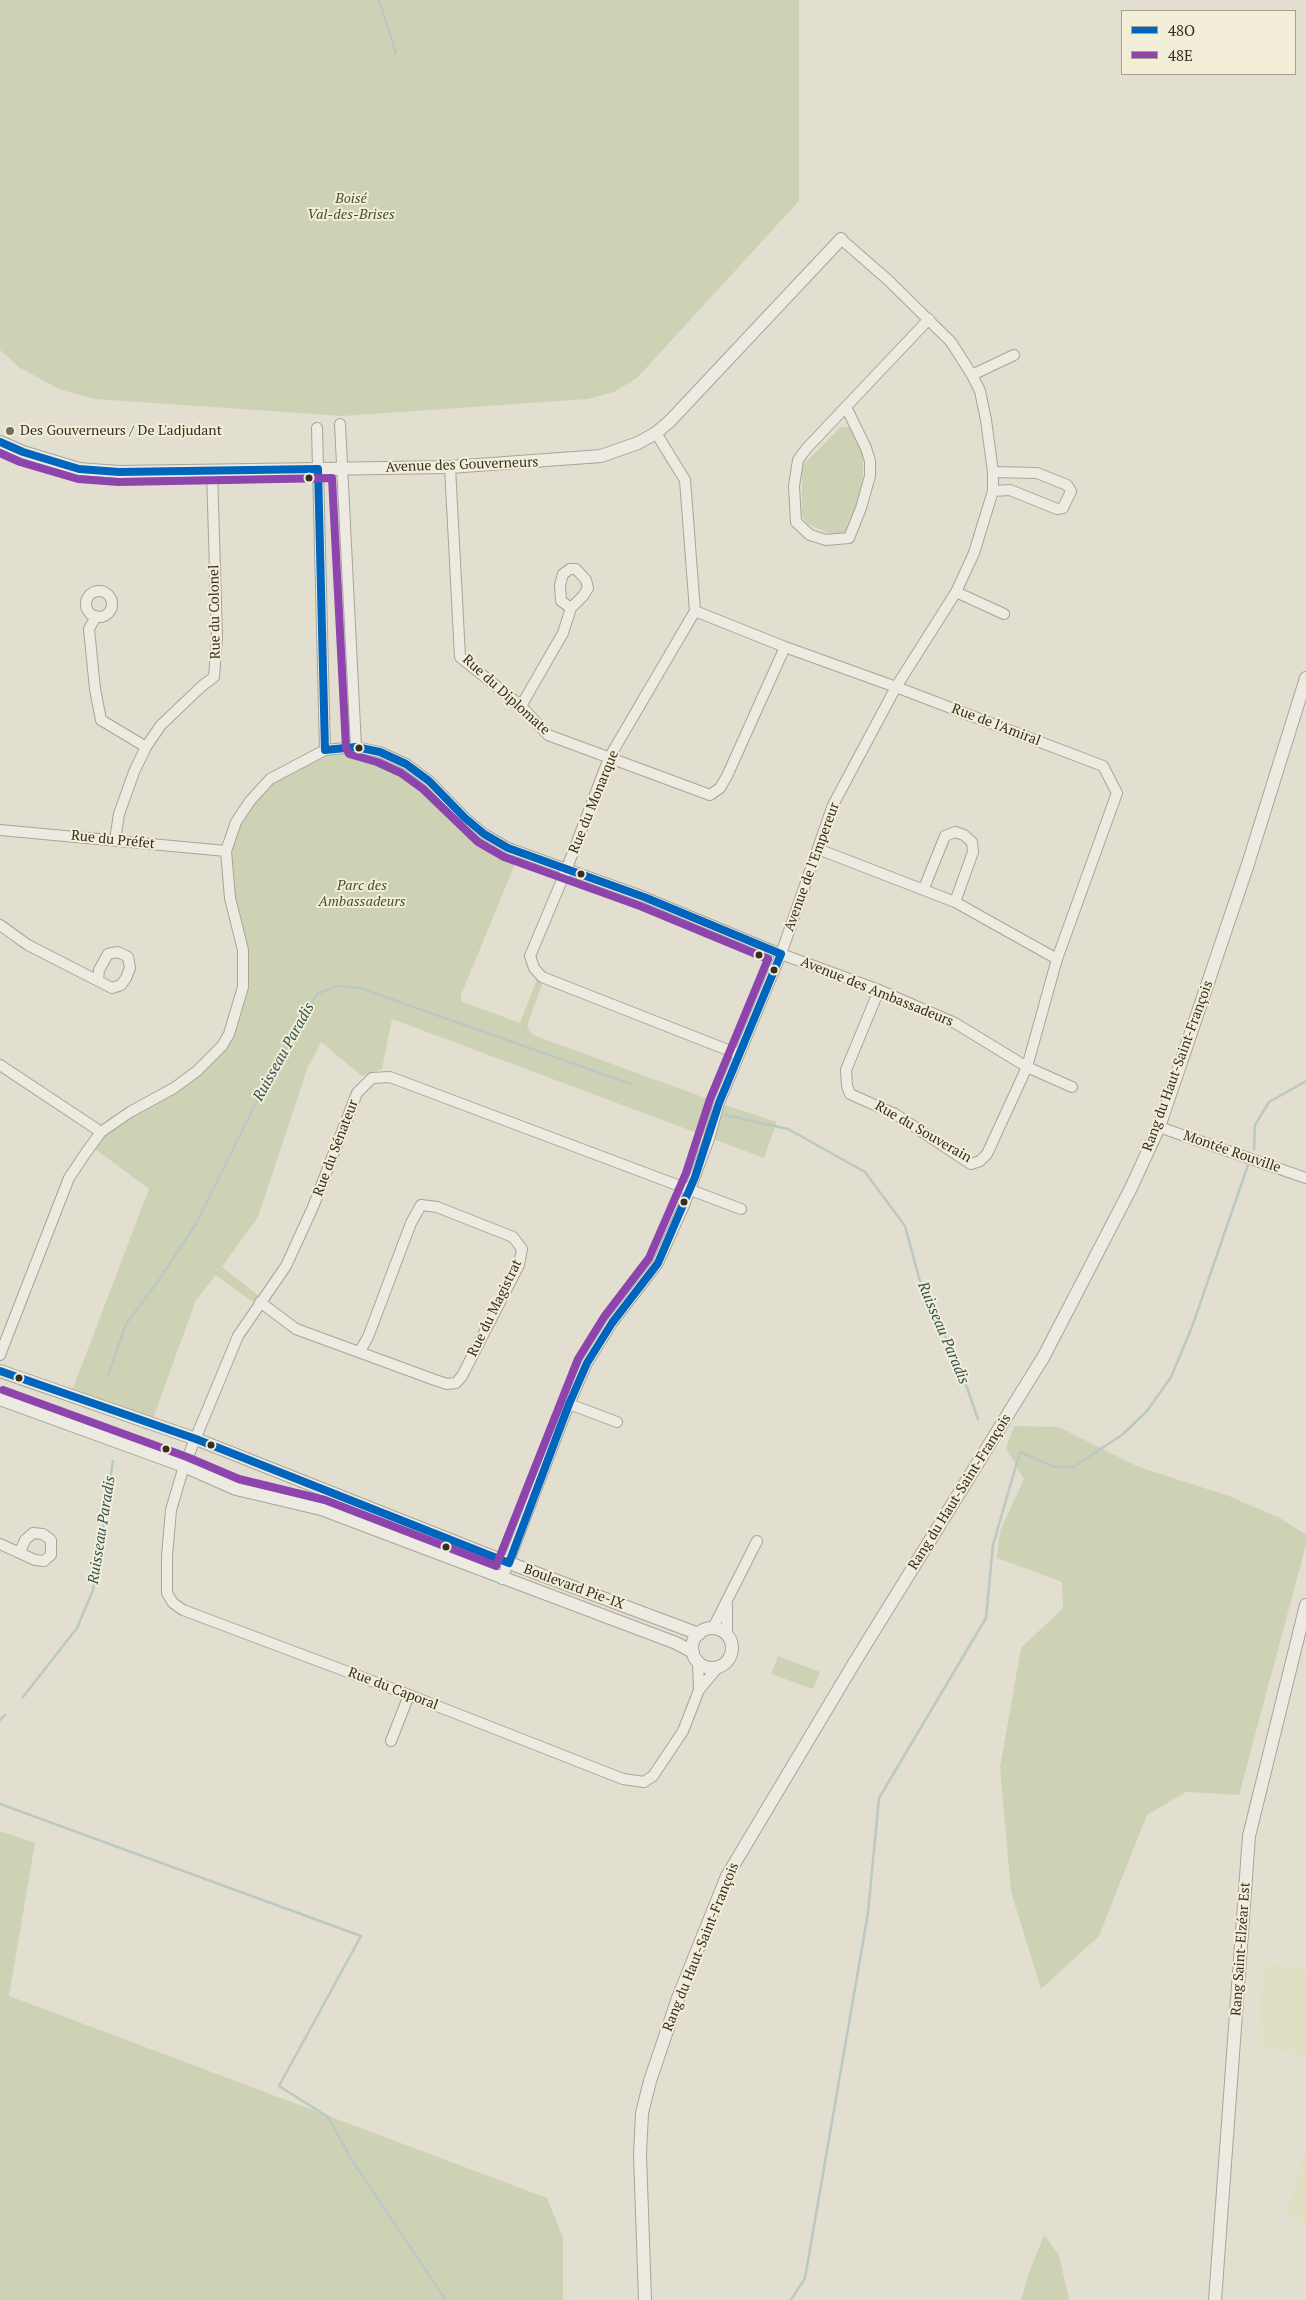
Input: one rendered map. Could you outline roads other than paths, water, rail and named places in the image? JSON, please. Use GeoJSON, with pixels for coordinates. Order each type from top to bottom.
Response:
{"type":"FeatureCollection","features":[{"type":"Feature","properties":{"kind":"street","name":"Avenue de l'Empereur"},"geometry":{"type":"LineString","coordinates":[[502,1579],[569,1404],[587,1363],[607,1331],[658,1263],[688,1190],[738,1054],[781,954],[833,805],[896,687],[956,592],[974,553],[993,491],[993,472],[980,391],[972,375],[951,342],[929,319],[841,239]]}},
{"type":"Feature","properties":{"kind":"street","name":"Avenue des Gouverneurs"},"geometry":{"type":"LineString","coordinates":[[0,442],[23,452],[79,469],[119,472],[450,468],[601,456],[638,443],[656,433],[841,239]]}},
{"type":"Feature","properties":{"kind":"street"},"geometry":{"type":"LineString","coordinates":[[846,407],[866,448],[870,461],[870,476],[861,508],[849,538],[826,540],[810,535],[796,522],[798,460],[806,449],[929,319]]}},
{"type":"Feature","properties":{"kind":"street"},"geometry":{"type":"LineString","coordinates":[[972,375],[1014,355]]}},
{"type":"Feature","properties":{"kind":"street"},"geometry":{"type":"LineString","coordinates":[[340,424],[356,747]]}},
{"type":"Feature","properties":{"kind":"street"},"geometry":{"type":"LineString","coordinates":[[317,428],[325,750]]}},
{"type":"Feature","properties":{"kind":"street"},"geometry":{"type":"LineString","coordinates":[[656,433],[685,480],[695,611]]}},
{"type":"Feature","properties":{"kind":"street","name":"Rue du Diplomate"},"geometry":{"type":"LineString","coordinates":[[450,468],[460,657],[522,706],[548,734],[710,795],[720,788],[727,776],[785,647]]}},
{"type":"Feature","properties":{"kind":"street","name":"Rue du Colonel"},"geometry":{"type":"LineString","coordinates":[[115,840],[119,814],[134,772],[146,747],[161,726],[202,686],[214,677],[216,637],[212,470]]}},
{"type":"Feature","properties":{"kind":"street"},"geometry":{"type":"LineString","coordinates":[[993,472],[1037,472],[1066,485],[1071,491],[1064,508],[1057,509],[1010,490],[993,491]]}},
{"type":"Feature","properties":{"kind":"street"},"geometry":{"type":"LineString","coordinates":[[956,592],[1004,614]]}},
{"type":"Feature","properties":{"kind":"street"},"geometry":{"type":"LineString","coordinates":[[522,706],[563,633],[571,608]]}},
{"type":"Feature","properties":{"kind":"street","name":"Rue de l'Amiral"},"geometry":{"type":"LineString","coordinates":[[695,611],[785,647],[1103,766],[1117,793],[1057,959]]}},
{"type":"Feature","properties":{"kind":"street","name":"Rue du Monarque"},"geometry":{"type":"LineString","coordinates":[[695,611],[609,758],[567,868],[530,956],[534,968],[542,977],[738,1054]]}},
{"type":"Feature","properties":{"kind":"street"},"geometry":{"type":"LineString","coordinates":[[96,616],[89,629],[95,689],[101,720],[146,747]]}},
{"type":"Feature","properties":{"kind":"street","name":"Rang du Haut-Saint-François"},"geometry":{"type":"LineString","coordinates":[[645,2300],[640,2154],[642,2113],[650,2081],[678,1998],[728,1876],[856,1660],[1044,1356],[1131,1188],[1159,1127],[1248,864],[1306,678]]}},
{"type":"Feature","properties":{"kind":"street","name":"Avenue des Ambassadeurs"},"geometry":{"type":"LineString","coordinates":[[0,1355],[69,1178],[101,1132],[130,1112],[174,1088],[197,1071],[222,1046],[228,1034],[243,987],[243,959],[239,926],[230,898],[226,851],[236,822],[250,801],[270,779],[325,750],[356,747],[380,752],[406,764],[429,781],[484,834],[508,848],[567,868],[781,954],[879,990],[955,1023],[1027,1067],[1072,1088]]}},
{"type":"Feature","properties":{"kind":"street","name":"Rue du Préfet"},"geometry":{"type":"LineString","coordinates":[[0,830],[226,851]]}},
{"type":"Feature","properties":{"kind":"street"},"geometry":{"type":"LineString","coordinates":[[924,888],[945,836],[955,832],[964,834],[972,842],[973,852],[955,902]]}},
{"type":"Feature","properties":{"kind":"street"},"geometry":{"type":"LineString","coordinates":[[818,849],[924,888],[955,902],[1057,959]]}},
{"type":"Feature","properties":{"kind":"street"},"geometry":{"type":"LineString","coordinates":[[0,925],[28,945],[98,980]]}},
{"type":"Feature","properties":{"kind":"street","name":"Rue du Souverain"},"geometry":{"type":"LineString","coordinates":[[879,990],[846,1070],[846,1086],[850,1094],[895,1114],[971,1164],[980,1161],[986,1154],[1027,1067],[1057,959]]}},
{"type":"Feature","properties":{"kind":"street"},"geometry":{"type":"LineString","coordinates":[[0,1065],[101,1132]]}},
{"type":"Feature","properties":{"kind":"street","name":"Rue du Sénateur"},"geometry":{"type":"LineString","coordinates":[[184,1466],[238,1336],[286,1266],[313,1206],[357,1093],[372,1078],[390,1077],[742,1209]]}},
{"type":"Feature","properties":{"kind":"street","name":"Montée Rouville"},"geometry":{"type":"LineString","coordinates":[[1159,1127],[1306,1178]]}},
{"type":"Feature","properties":{"kind":"street","name":"Rue du Magistrat"},"geometry":{"type":"LineString","coordinates":[[260,1302],[296,1329],[435,1380],[447,1384],[456,1383],[462,1376],[519,1265],[522,1249],[512,1236],[437,1207],[421,1205],[411,1223],[368,1337],[360,1351]]}},
{"type":"Feature","properties":{"kind":"street","name":"Boulevard Pie-IX"},"geometry":{"type":"LineString","coordinates":[[0,1371],[196,1439],[508,1563],[699,1634]]}},
{"type":"Feature","properties":{"kind":"street","name":"Boulevard Pie-IX"},"geometry":{"type":"LineString","coordinates":[[0,1399],[184,1466],[236,1490],[321,1509],[502,1579],[676,1643],[696,1657]]}},
{"type":"Feature","properties":{"kind":"street"},"geometry":{"type":"LineString","coordinates":[[569,1404],[617,1422]]}},
{"type":"Feature","properties":{"kind":"street","name":"Rue du Caporal"},"geometry":{"type":"LineString","coordinates":[[184,1466],[171,1510],[166,1593],[173,1603],[183,1610],[409,1694],[622,1778],[644,1782],[653,1776],[683,1731],[699,1690],[718,1667]]}},
{"type":"Feature","properties":{"kind":"street"},"geometry":{"type":"LineString","coordinates":[[727,1604],[727,1634],[731,1644],[731,1654],[726,1662],[718,1667],[707,1667],[696,1657],[693,1642],[699,1634],[713,1628],[727,1604],[757,1541]]}},
{"type":"Feature","properties":{"kind":"street"},"geometry":{"type":"LineString","coordinates":[[0,1544],[20,1552]]}},
{"type":"Feature","properties":{"kind":"street","name":"Rang Saint-Elzéar Est"},"geometry":{"type":"LineString","coordinates":[[1215,2300],[1249,1836],[1306,1605]]}},
{"type":"Feature","properties":{"kind":"street"},"geometry":{"type":"LineString","coordinates":[[713,1628],[727,1634]]}},
{"type":"Feature","properties":{"kind":"street","name":"Rue du Caporal"},"geometry":{"type":"LineString","coordinates":[[696,1657],[699,1690]]}},
{"type":"Feature","properties":{"kind":"street"},"geometry":{"type":"LineString","coordinates":[[391,1741],[409,1694]]}},
{"type":"Feature","properties":{"kind":"waterway"},"geometry":{"type":"LineString","coordinates":[[379,0],[396,53]]}},
{"type":"Feature","properties":{"kind":"waterway","name":"Ruisseau Paradis"},"geometry":{"type":"LineString","coordinates":[[108,1376],[126,1324],[159,1280],[197,1222],[262,1091],[317,994],[336,986],[360,988],[631,1084]]}},
{"type":"Feature","properties":{"kind":"waterway","name":"Ruisseau Paradis"},"geometry":{"type":"LineString","coordinates":[[1254,1149],[1255,1125],[1269,1102],[1306,1081]]}},
{"type":"Feature","properties":{"kind":"waterway","name":"Ruisseau Paradis"},"geometry":{"type":"LineString","coordinates":[[725,1115],[788,1129],[865,1172],[905,1226],[924,1296],[956,1357],[978,1419]]}},
{"type":"Feature","properties":{"kind":"waterway"},"geometry":{"type":"LineString","coordinates":[[791,2300],[805,2278],[868,1913],[879,1798],[986,1618],[993,1545],[1020,1452],[1054,1467],[1073,1467],[1122,1435],[1147,1411],[1171,1377],[1192,1327],[1248,1165]]}},
{"type":"Feature","properties":{"kind":"waterway","name":"Ruisseau Paradis"},"geometry":{"type":"LineString","coordinates":[[23,1697],[77,1628],[93,1590],[113,1461]]}},
{"type":"Feature","properties":{"kind":"waterway","name":"Ruisseau Paradis"},"geometry":{"type":"LineString","coordinates":[[0,1720],[5,1715]]}},
{"type":"Feature","properties":{"kind":"waterway"},"geometry":{"type":"LineString","coordinates":[[0,1804],[361,1936],[279,2086],[328,2117],[351,2159],[446,2300]]}},
{"type":"Feature","properties":{"kind":"place","name":"Des Gouverneurs / De L'adjudant"},"geometry":{"type":"Point","coordinates":[10,431]}},
{"type":"Feature","properties":{"kind":"park label","name":"Boisé Val-des-Brises"},"geometry":{"type":"Point","coordinates":[351,207]}},
{"type":"Feature","properties":{"kind":"park label","name":"Parc des Ambassadeurs"},"geometry":{"type":"Point","coordinates":[362,894]}}]}
